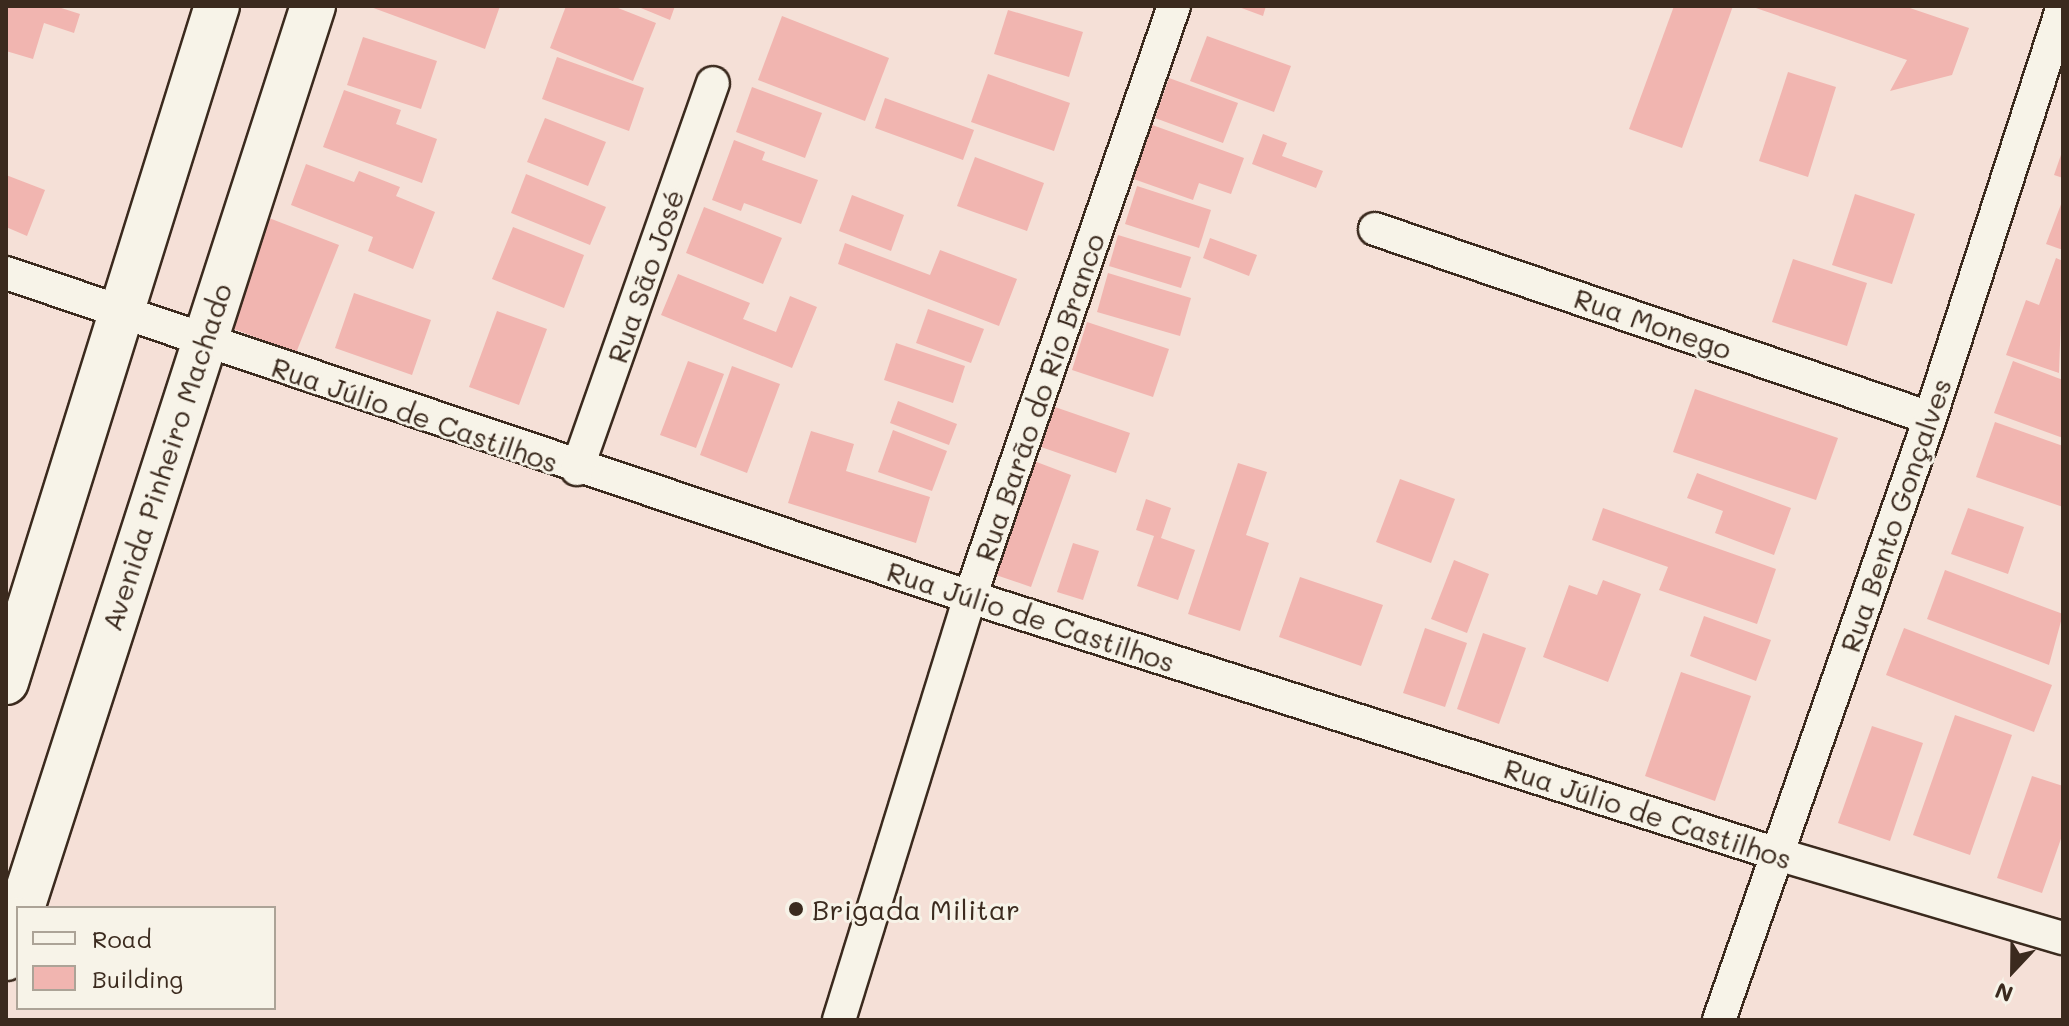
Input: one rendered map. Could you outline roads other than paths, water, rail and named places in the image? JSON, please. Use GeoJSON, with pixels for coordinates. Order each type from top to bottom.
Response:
{"type":"FeatureCollection","features":[{"type":"Feature","properties":{"kind":"street"},"geometry":{"type":"LineString","coordinates":[[6,682],[217,6]]}},
{"type":"Feature","properties":{"kind":"street","name":"Avenida Pinheiro Machado"},"geometry":{"type":"LineString","coordinates":[[23,906],[202,341],[313,6]]}},
{"type":"Feature","properties":{"kind":"street","name":"Rua Barão do Rio Branco"},"geometry":{"type":"LineString","coordinates":[[839,1020],[970,597],[1174,6]]}},
{"type":"Feature","properties":{"kind":"street","name":"Rua Bento Gonçalves"},"geometry":{"type":"LineString","coordinates":[[1719,1020],[1930,418],[2063,7]]}},
{"type":"Feature","properties":{"kind":"street","name":"Rua São José"},"geometry":{"type":"LineString","coordinates":[[577,469],[713,83]]}},
{"type":"Feature","properties":{"kind":"street","name":"Rua Monego"},"geometry":{"type":"LineString","coordinates":[[1375,229],[1930,418]]}},
{"type":"Feature","properties":{"kind":"street","name":"Rua Júlio de Castilhos"},"geometry":{"type":"LineString","coordinates":[[6,273],[120,309],[202,341],[577,469],[970,597],[1777,854],[2063,938]]}},
{"type":"Feature","properties":{"kind":"street"},"geometry":{"type":"LineString","coordinates":[[6,958],[16,926]]}},
{"type":"Feature","properties":{"kind":"place","name":"Brigada Militar"},"geometry":{"type":"Point","coordinates":[796,909]}}]}
